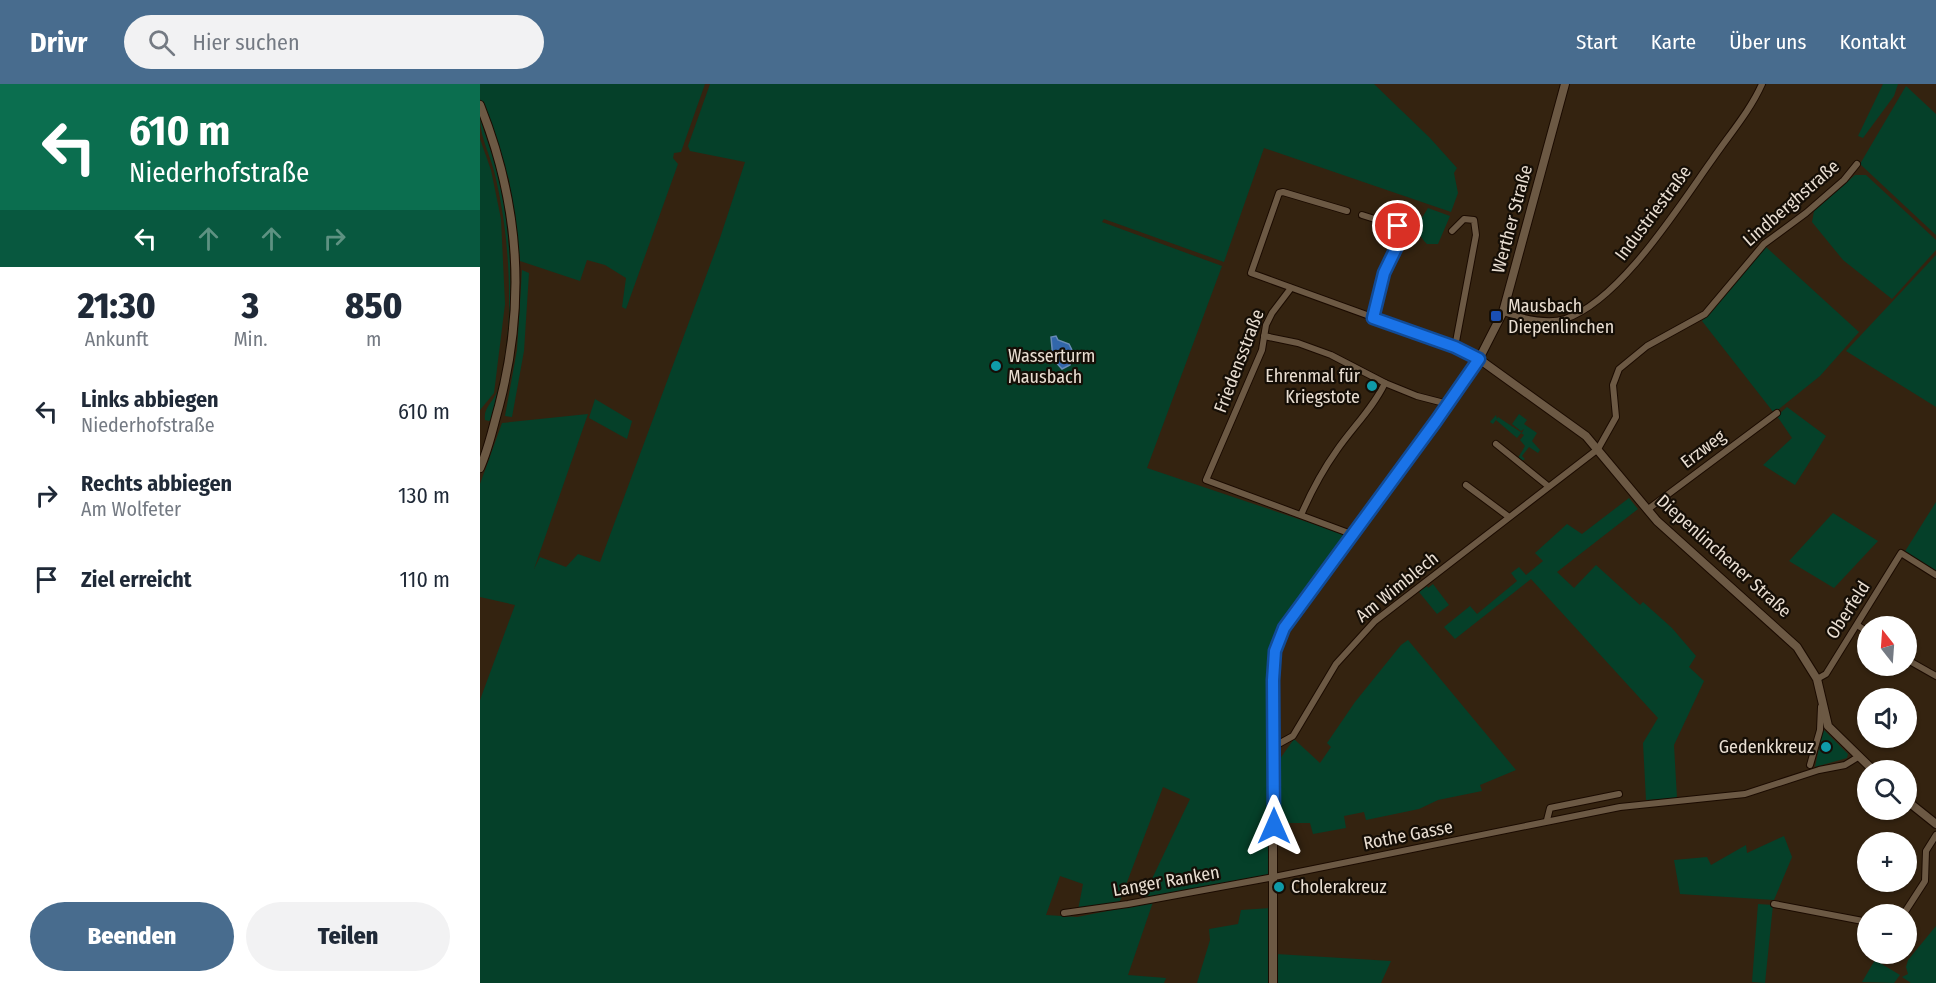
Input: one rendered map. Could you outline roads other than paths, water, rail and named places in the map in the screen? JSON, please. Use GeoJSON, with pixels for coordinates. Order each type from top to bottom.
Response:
{"type":"FeatureCollection","features":[{"type":"Feature","properties":{"kind":"street","name":"Werther Straße"},"geometry":{"type":"LineString","coordinates":[[1273,983],[1273,664],[1278,640],[1292,616],[1354,535],[1479,359],[1503,312],[1565,84]]}},
{"type":"Feature","properties":{"kind":"street","name":"Industriestraße"},"geometry":{"type":"LineString","coordinates":[[1503,312],[1521,318],[1562,320],[1581,312],[1616,283],[1657,237],[1739,122],[1762,84]]}},
{"type":"Feature","properties":{"kind":"street"},"geometry":{"type":"LineString","coordinates":[[480,105],[504,180],[514,238],[517,299],[508,370],[480,468]]}},
{"type":"Feature","properties":{"kind":"street","name":"Lindberghstraße"},"geometry":{"type":"LineString","coordinates":[[1598,449],[1614,422],[1613,385],[1619,369],[1647,346],[1705,314],[1764,244],[1806,213],[1844,180],[1857,164]]}},
{"type":"Feature","properties":{"kind":"street"},"geometry":{"type":"LineString","coordinates":[[1347,211],[1283,192],[1279,193],[1251,273],[1455,347],[1479,359]]}},
{"type":"Feature","properties":{"kind":"street"},"geometry":{"type":"LineString","coordinates":[[1362,215],[1398,226],[1402,236],[1384,273],[1373,318]]}},
{"type":"Feature","properties":{"kind":"street"},"geometry":{"type":"LineString","coordinates":[[1452,231],[1464,219],[1474,220],[1476,235],[1455,347]]}},
{"type":"Feature","properties":{"kind":"street","name":"Friedensstraße"},"geometry":{"type":"LineString","coordinates":[[1291,288],[1272,313],[1262,350],[1206,480],[1301,515]]}},
{"type":"Feature","properties":{"kind":"street"},"geometry":{"type":"LineString","coordinates":[[1264,336],[1298,343],[1331,355],[1385,383],[1417,396],[1449,404]]}},
{"type":"Feature","properties":{"kind":"street","name":"Diepenlinchener Straße"},"geometry":{"type":"LineString","coordinates":[[1479,359],[1574,427],[1598,449],[1647,510],[1786,635],[1809,664],[1817,679],[1828,726],[1861,760]]}},
{"type":"Feature","properties":{"kind":"street"},"geometry":{"type":"LineString","coordinates":[[1354,535],[1301,515],[1317,481],[1337,449],[1376,402],[1385,383]]}},
{"type":"Feature","properties":{"kind":"street","name":"Erzweg"},"geometry":{"type":"LineString","coordinates":[[1647,510],[1777,413]]}},
{"type":"Feature","properties":{"kind":"street"},"geometry":{"type":"LineString","coordinates":[[1496,444],[1548,486]]}},
{"type":"Feature","properties":{"kind":"street","name":"Am Wimblech"},"geometry":{"type":"LineString","coordinates":[[1273,747],[1293,736],[1336,664],[1366,629],[1598,449]]}},
{"type":"Feature","properties":{"kind":"street"},"geometry":{"type":"LineString","coordinates":[[1466,485],[1509,517]]}},
{"type":"Feature","properties":{"kind":"street","name":"Oberfeld"},"geometry":{"type":"LineString","coordinates":[[1863,616],[1901,554],[1936,574]]}},
{"type":"Feature","properties":{"kind":"street","name":"Oberfeld"},"geometry":{"type":"LineString","coordinates":[[1817,679],[1826,675],[1857,625]]}},
{"type":"Feature","properties":{"kind":"street"},"geometry":{"type":"LineString","coordinates":[[1917,665],[1936,676]]}},
{"type":"Feature","properties":{"kind":"street"},"geometry":{"type":"LineString","coordinates":[[1821,697],[1820,730],[1811,769],[1819,770],[1845,765],[1858,757]]}},
{"type":"Feature","properties":{"kind":"street","name":"Rothe Gasse"},"geometry":{"type":"LineString","coordinates":[[1274,877],[1620,807],[1745,794],[1801,777],[1811,769]]}},
{"type":"Feature","properties":{"kind":"street","name":"Rothe Gasse"},"geometry":{"type":"LineString","coordinates":[[1547,820],[1550,808],[1619,794]]}},
{"type":"Feature","properties":{"kind":"street"},"geometry":{"type":"LineString","coordinates":[[1917,809],[1936,824]]}},
{"type":"Feature","properties":{"kind":"street"},"geometry":{"type":"LineString","coordinates":[[1910,904],[1925,881],[1926,851],[1936,835]]}},
{"type":"Feature","properties":{"kind":"street","name":"Langer Ranken"},"geometry":{"type":"LineString","coordinates":[[1064,913],[1128,904],[1274,877]]}},
{"type":"Feature","properties":{"kind":"street"},"geometry":{"type":"LineString","coordinates":[[1774,903],[1857,920]]}},
{"type":"Feature","properties":{"kind":"water"},"geometry":{"type":"Polygon","coordinates":[[[1056,336],[1058,340],[1069,344],[1073,352],[1070,365],[1062,369],[1053,359],[1051,337],[1056,336]]]}},
{"type":"Feature","properties":{"kind":"place","name":"Mausbach Diepenlinchen"},"geometry":{"type":"Point","coordinates":[1496,316]}},
{"type":"Feature","properties":{"kind":"place","name":"Wasserturm Mausbach"},"geometry":{"type":"Point","coordinates":[996,366]}},
{"type":"Feature","properties":{"kind":"place","name":"Ehrenmal für Kriegstote"},"geometry":{"type":"Point","coordinates":[1372,386]}},
{"type":"Feature","properties":{"kind":"place","name":"Gedenkkreuz"},"geometry":{"type":"Point","coordinates":[1826,747]}},
{"type":"Feature","properties":{"kind":"place","name":"Cholerakreuz"},"geometry":{"type":"Point","coordinates":[1279,887]}}]}
